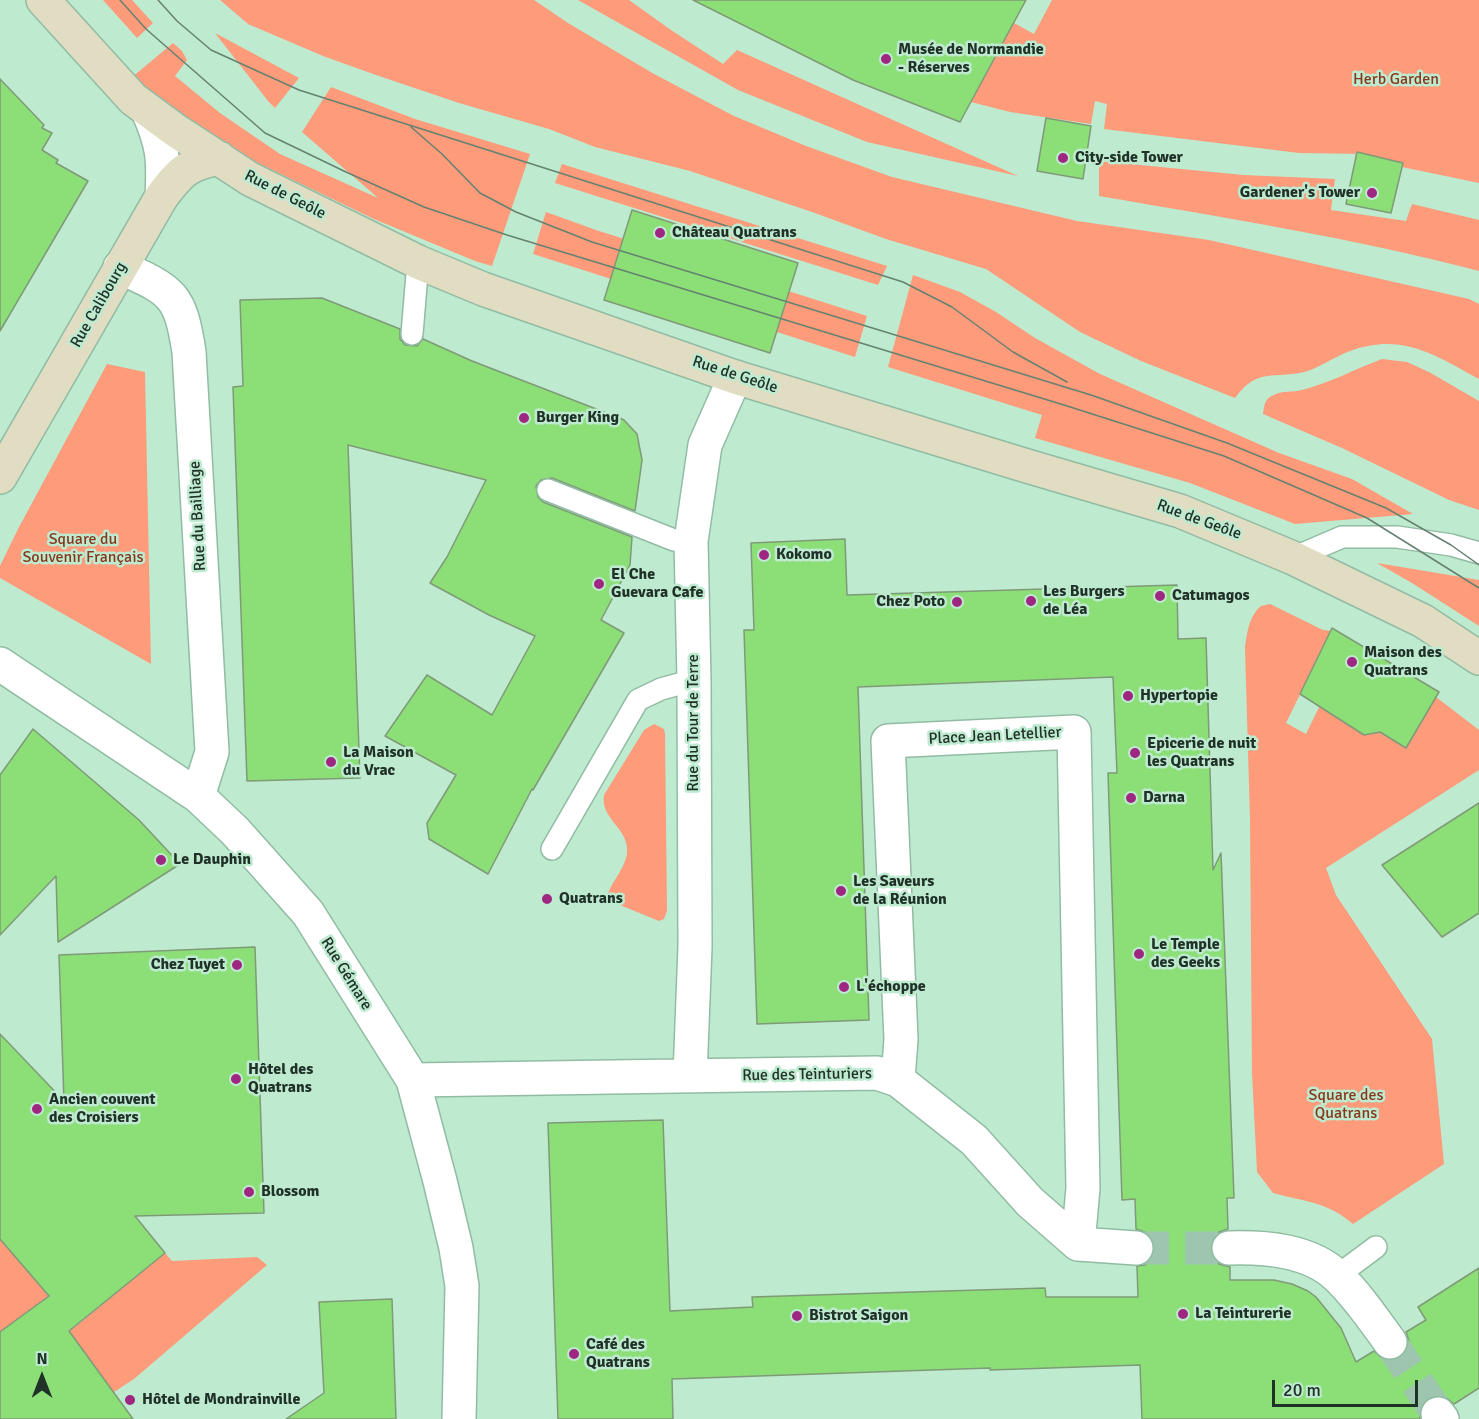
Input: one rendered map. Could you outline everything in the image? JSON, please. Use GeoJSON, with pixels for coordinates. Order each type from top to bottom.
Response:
{"type":"FeatureCollection","features":[{"type":"Feature","properties":{"kind":"main road","name":"Rue de Geôle"},"geometry":{"type":"LineString","coordinates":[[43,0],[133,99],[148,111],[250,179],[418,262],[483,289],[735,377],[1180,511],[1293,558],[1423,621],[1479,658]]}},
{"type":"Feature","properties":{"kind":"main road","name":"Rue Calibourg"},"geometry":{"type":"LineString","coordinates":[[0,477],[162,196],[180,172],[198,162],[219,158]]}},
{"type":"Feature","properties":{"kind":"street"},"geometry":{"type":"LineString","coordinates":[[148,111],[159,137],[164,162],[162,196]]}},
{"type":"Feature","properties":{"kind":"street","name":"Rue du Bailliage"},"geometry":{"type":"LineString","coordinates":[[120,267],[159,285],[174,299],[184,320],[212,752],[198,796]]}},
{"type":"Feature","properties":{"kind":"street","name":"Rue du Tour de Terre"},"geometry":{"type":"LineString","coordinates":[[690,1076],[694,975],[694,680],[691,542],[705,445],[735,377]]}},
{"type":"Feature","properties":{"kind":"street","name":"Rue Gémare"},"geometry":{"type":"LineString","coordinates":[[0,664],[198,796],[235,831],[308,913],[413,1080],[456,1248],[462,1286],[459,1419]]}},
{"type":"Feature","properties":{"kind":"street","name":"Place Jean Letellier"},"geometry":{"type":"LineString","coordinates":[[898,1080],[901,1039],[888,741],[1074,732],[1083,1176],[1078,1244]]}},
{"type":"Feature","properties":{"kind":"street","name":"Rue des Teinturiers"},"geometry":{"type":"LineString","coordinates":[[413,1080],[877,1073],[898,1080],[974,1140],[1030,1202],[1078,1244]]}},
{"type":"Feature","properties":{"kind":"street"},"geometry":{"type":"LineString","coordinates":[[1078,1244],[1136,1248]]}},
{"type":"Feature","properties":{"kind":"street"},"geometry":{"type":"LineString","coordinates":[[1229,1248],[1278,1250],[1301,1256],[1320,1265],[1341,1280],[1390,1342]]}},
{"type":"Feature","properties":{"kind":"lane"},"geometry":{"type":"LineString","coordinates":[[412,334],[418,262]]}},
{"type":"Feature","properties":{"kind":"lane"},"geometry":{"type":"LineString","coordinates":[[548,490],[674,540],[691,542]]}},
{"type":"Feature","properties":{"kind":"lane"},"geometry":{"type":"LineString","coordinates":[[1293,558],[1342,537],[1397,537],[1479,553]]}},
{"type":"Feature","properties":{"kind":"lane"},"geometry":{"type":"LineString","coordinates":[[552,849],[638,700],[661,688],[694,680]]}},
{"type":"Feature","properties":{"kind":"lane"},"geometry":{"type":"LineString","coordinates":[[1341,1280],[1376,1247]]}},
{"type":"Feature","properties":{"kind":"green space"},"geometry":{"type":"Polygon","coordinates":[[[103,0],[132,0],[153,23],[137,38],[103,0]]]}},
{"type":"Feature","properties":{"kind":"green space"},"geometry":{"type":"Polygon","coordinates":[[[220,0],[534,0],[654,74],[734,116],[806,146],[892,177],[1077,221],[1209,240],[1469,299],[1479,304],[1479,379],[1418,349],[1386,344],[1350,351],[1300,373],[1264,376],[1250,383],[1235,398],[1141,361],[1080,332],[986,269],[886,239],[690,171],[595,147],[549,129],[459,103],[376,75],[323,56],[248,24],[220,0]]]}},
{"type":"Feature","properties":{"kind":"green space"},"geometry":{"type":"Polygon","coordinates":[[[578,0],[629,0],[723,64],[737,50],[1018,176],[867,142],[738,90],[578,0]]]}},
{"type":"Feature","properties":{"kind":"green space","name":"Herb Garden"},"geometry":{"type":"Polygon","coordinates":[[[1052,0],[1479,0],[1479,183],[1402,167],[1365,154],[1299,153],[1104,129],[1107,104],[1095,101],[1091,124],[1010,112],[971,102],[1014,23],[1034,34],[1052,0]]]}},
{"type":"Feature","properties":{"kind":"green space"},"geometry":{"type":"Polygon","coordinates":[[[215,33],[299,78],[275,108],[268,101],[215,33]]]}},
{"type":"Feature","properties":{"kind":"green space"},"geometry":{"type":"Polygon","coordinates":[[[173,43],[182,51],[187,60],[175,76],[220,113],[280,154],[378,198],[302,132],[331,87],[415,119],[530,154],[492,266],[374,219],[233,151],[189,124],[131,78],[173,43]]]}},
{"type":"Feature","properties":{"kind":"green space"},"geometry":{"type":"Polygon","coordinates":[[[1099,161],[1243,175],[1335,179],[1331,210],[1406,221],[1412,204],[1479,220],[1479,271],[1337,239],[1099,196],[1099,161]]]}},
{"type":"Feature","properties":{"kind":"green space"},"geometry":{"type":"Polygon","coordinates":[[[562,164],[887,266],[878,285],[555,183],[562,164]]]}},
{"type":"Feature","properties":{"kind":"green space"},"geometry":{"type":"Polygon","coordinates":[[[546,212],[867,316],[855,357],[533,254],[546,212]]]}},
{"type":"Feature","properties":{"kind":"green space"},"geometry":{"type":"Polygon","coordinates":[[[913,275],[960,292],[1100,374],[1279,453],[1352,479],[1413,514],[1295,524],[1190,483],[1035,438],[1042,415],[888,367],[913,275]]]}},
{"type":"Feature","properties":{"kind":"green space"},"geometry":{"type":"Polygon","coordinates":[[[1382,359],[1407,362],[1479,401],[1479,510],[1449,500],[1342,448],[1263,414],[1266,402],[1271,396],[1312,387],[1382,359]]]}},
{"type":"Feature","properties":{"kind":"green space","name":"Square du Souvenir Français"},"geometry":{"type":"Polygon","coordinates":[[[107,364],[145,372],[151,664],[0,578],[0,566],[18,529],[107,364]]]}},
{"type":"Feature","properties":{"kind":"green space"},"geometry":{"type":"Polygon","coordinates":[[[1377,563],[1479,580],[1479,626],[1412,583],[1377,563]]]}},
{"type":"Feature","properties":{"kind":"green space","name":"Square des Quatrans"},"geometry":{"type":"Polygon","coordinates":[[[1270,604],[1323,630],[1331,631],[1286,723],[1306,734],[1323,699],[1351,720],[1354,729],[1363,735],[1372,734],[1375,729],[1406,748],[1436,697],[1479,730],[1479,770],[1326,868],[1336,895],[1432,1039],[1444,1164],[1353,1224],[1324,1206],[1273,1193],[1257,1172],[1252,1073],[1250,820],[1245,648],[1249,625],[1254,615],[1261,606],[1270,604]]]}},
{"type":"Feature","properties":{"kind":"green space"},"geometry":{"type":"Polygon","coordinates":[[[654,724],[664,729],[665,734],[667,911],[664,919],[659,921],[615,903],[607,896],[625,860],[627,845],[604,804],[604,795],[644,730],[654,724]]]}},
{"type":"Feature","properties":{"kind":"green space"},"geometry":{"type":"Polygon","coordinates":[[[0,1239],[75,1327],[165,1253],[172,1261],[257,1257],[267,1265],[134,1379],[114,1392],[35,1335],[20,1317],[0,1332],[0,1239]]]}},
{"type":"Feature","properties":{"kind":"building"},"geometry":{"type":"Polygon","coordinates":[[[693,0],[1026,0],[960,122],[853,80],[693,0]]]}},
{"type":"Feature","properties":{"kind":"building"},"geometry":{"type":"Polygon","coordinates":[[[0,79],[44,125],[42,128],[52,133],[42,150],[58,160],[56,163],[88,181],[0,331],[0,79]]]}},
{"type":"Feature","properties":{"kind":"building","name":"City-side Tower"},"geometry":{"type":"Polygon","coordinates":[[[1046,118],[1091,126],[1083,179],[1037,171],[1046,118]]]}},
{"type":"Feature","properties":{"kind":"building","name":"Gardener's Tower"},"geometry":{"type":"Polygon","coordinates":[[[1357,152],[1403,163],[1391,213],[1346,204],[1357,152]]]}},
{"type":"Feature","properties":{"kind":"building"},"geometry":{"type":"Polygon","coordinates":[[[632,210],[798,263],[770,353],[604,300],[632,210]]]}},
{"type":"Feature","properties":{"kind":"building"},"geometry":{"type":"Polygon","coordinates":[[[322,298],[400,329],[400,339],[405,345],[417,346],[423,339],[472,361],[624,420],[637,434],[642,460],[635,511],[552,478],[541,480],[536,486],[538,497],[543,502],[632,537],[630,565],[601,620],[624,633],[532,789],[488,874],[429,839],[427,823],[456,775],[385,736],[427,675],[492,715],[535,636],[489,615],[430,583],[447,557],[486,480],[348,445],[360,778],[247,781],[233,387],[243,386],[240,300],[322,298]]]}},
{"type":"Feature","properties":{"kind":"building"},"geometry":{"type":"Polygon","coordinates":[[[845,539],[847,595],[1177,585],[1178,639],[1206,638],[1213,870],[1221,853],[1234,1198],[1227,1198],[1228,1229],[1219,1232],[1213,1238],[1210,1248],[1213,1257],[1219,1264],[1230,1267],[1230,1280],[1274,1280],[1308,1291],[1316,1297],[1341,1328],[1356,1362],[1374,1351],[1383,1359],[1392,1361],[1401,1357],[1409,1341],[1406,1332],[1426,1320],[1418,1307],[1479,1268],[1479,1388],[1454,1404],[1444,1396],[1436,1395],[1427,1399],[1420,1408],[1420,1419],[1142,1419],[1140,1365],[990,1370],[990,1368],[672,1379],[673,1419],[558,1419],[548,1123],[663,1120],[670,1311],[753,1307],[752,1297],[1045,1288],[1046,1297],[1138,1297],[1137,1266],[1145,1265],[1155,1250],[1153,1240],[1147,1233],[1136,1229],[1135,1199],[1122,1200],[1108,773],[1117,773],[1113,677],[858,687],[869,1020],[757,1024],[744,630],[754,630],[751,543],[845,539]]]}},
{"type":"Feature","properties":{"kind":"building","name":"Maison des Quatrans"},"geometry":{"type":"Polygon","coordinates":[[[1332,628],[1439,692],[1406,748],[1380,732],[1364,735],[1300,694],[1332,628]]]}},
{"type":"Feature","properties":{"kind":"building"},"geometry":{"type":"Polygon","coordinates":[[[33,729],[139,820],[180,864],[58,942],[56,876],[0,935],[0,775],[33,729]]]}},
{"type":"Feature","properties":{"kind":"building"},"geometry":{"type":"Polygon","coordinates":[[[1479,803],[1479,913],[1442,937],[1382,865],[1479,803]]]}},
{"type":"Feature","properties":{"kind":"building"},"geometry":{"type":"Polygon","coordinates":[[[255,947],[264,1213],[135,1216],[165,1253],[69,1331],[133,1419],[0,1419],[0,1332],[49,1296],[0,1239],[0,1034],[64,1101],[59,955],[255,947]]]}},
{"type":"Feature","properties":{"kind":"building"},"geometry":{"type":"Polygon","coordinates":[[[392,1299],[396,1419],[286,1419],[324,1393],[319,1302],[392,1299]]]}},
{"type":"Feature","properties":{"kind":"tunnel"},"geometry":{"type":"LineString","coordinates":[[1136,1248],[1229,1248]]}},
{"type":"Feature","properties":{"kind":"tunnel"},"geometry":{"type":"LineString","coordinates":[[1390,1342],[1438,1414]]}},
{"type":"Feature","properties":{"kind":"tram line"},"geometry":{"type":"LineString","coordinates":[[120,0],[146,29],[265,133],[424,207],[507,235],[1224,456],[1367,518],[1479,588]]}},
{"type":"Feature","properties":{"kind":"tram line"},"geometry":{"type":"LineString","coordinates":[[158,0],[177,21],[211,50],[299,90],[903,282],[952,307],[1013,352],[1067,382]]}},
{"type":"Feature","properties":{"kind":"tram line"},"geometry":{"type":"LineString","coordinates":[[411,127],[442,154],[480,193],[516,212],[592,242],[1091,395],[1227,443],[1386,508],[1451,545],[1479,565]]}},
{"type":"Feature","properties":{"kind":"place","name":"Musée de Normandie - Réserves"},"geometry":{"type":"Point","coordinates":[886,59]}},
{"type":"Feature","properties":{"kind":"place","name":"City-side Tower"},"geometry":{"type":"Point","coordinates":[1063,158]}},
{"type":"Feature","properties":{"kind":"place","name":"Gardener's Tower"},"geometry":{"type":"Point","coordinates":[1372,193]}},
{"type":"Feature","properties":{"kind":"place","name":"Château Quatrans"},"geometry":{"type":"Point","coordinates":[660,233]}},
{"type":"Feature","properties":{"kind":"place","name":"Burger King"},"geometry":{"type":"Point","coordinates":[524,418]}},
{"type":"Feature","properties":{"kind":"place","name":"Kokomo"},"geometry":{"type":"Point","coordinates":[764,555]}},
{"type":"Feature","properties":{"kind":"place","name":"El Che Guevara Cafe"},"geometry":{"type":"Point","coordinates":[599,584]}},
{"type":"Feature","properties":{"kind":"place","name":"Catumagos"},"geometry":{"type":"Point","coordinates":[1160,596]}},
{"type":"Feature","properties":{"kind":"place","name":"Les Burgers de Léa"},"geometry":{"type":"Point","coordinates":[1031,601]}},
{"type":"Feature","properties":{"kind":"place","name":"Chez Poto"},"geometry":{"type":"Point","coordinates":[957,602]}},
{"type":"Feature","properties":{"kind":"place","name":"Maison des Quatrans"},"geometry":{"type":"Point","coordinates":[1352,662]}},
{"type":"Feature","properties":{"kind":"place","name":"Hypertopie"},"geometry":{"type":"Point","coordinates":[1128,696]}},
{"type":"Feature","properties":{"kind":"place","name":"Epicerie de nuit les Quatrans"},"geometry":{"type":"Point","coordinates":[1135,753]}},
{"type":"Feature","properties":{"kind":"place","name":"La Maison du Vrac"},"geometry":{"type":"Point","coordinates":[331,762]}},
{"type":"Feature","properties":{"kind":"place","name":"Darna"},"geometry":{"type":"Point","coordinates":[1131,798]}},
{"type":"Feature","properties":{"kind":"place","name":"Le Dauphin"},"geometry":{"type":"Point","coordinates":[161,860]}},
{"type":"Feature","properties":{"kind":"place","name":"Les Saveurs de la Réunion"},"geometry":{"type":"Point","coordinates":[841,891]}},
{"type":"Feature","properties":{"kind":"place","name":"Quatrans"},"geometry":{"type":"Point","coordinates":[547,899]}},
{"type":"Feature","properties":{"kind":"place","name":"Le Temple des Geeks"},"geometry":{"type":"Point","coordinates":[1139,954]}},
{"type":"Feature","properties":{"kind":"place","name":"Chez Tuyet"},"geometry":{"type":"Point","coordinates":[237,965]}},
{"type":"Feature","properties":{"kind":"place","name":"L'échoppe"},"geometry":{"type":"Point","coordinates":[844,987]}},
{"type":"Feature","properties":{"kind":"place","name":"Hôtel des Quatrans"},"geometry":{"type":"Point","coordinates":[236,1079]}},
{"type":"Feature","properties":{"kind":"place","name":"Ancien couvent des Croisiers"},"geometry":{"type":"Point","coordinates":[37,1109]}},
{"type":"Feature","properties":{"kind":"place","name":"Blossom"},"geometry":{"type":"Point","coordinates":[249,1192]}},
{"type":"Feature","properties":{"kind":"place","name":"La Teinturerie"},"geometry":{"type":"Point","coordinates":[1183,1314]}},
{"type":"Feature","properties":{"kind":"place","name":"Bistrot Saigon"},"geometry":{"type":"Point","coordinates":[797,1316]}},
{"type":"Feature","properties":{"kind":"place","name":"Café des Quatrans"},"geometry":{"type":"Point","coordinates":[574,1354]}},
{"type":"Feature","properties":{"kind":"place","name":"Hôtel de Mondrainville"},"geometry":{"type":"Point","coordinates":[130,1400]}}]}
